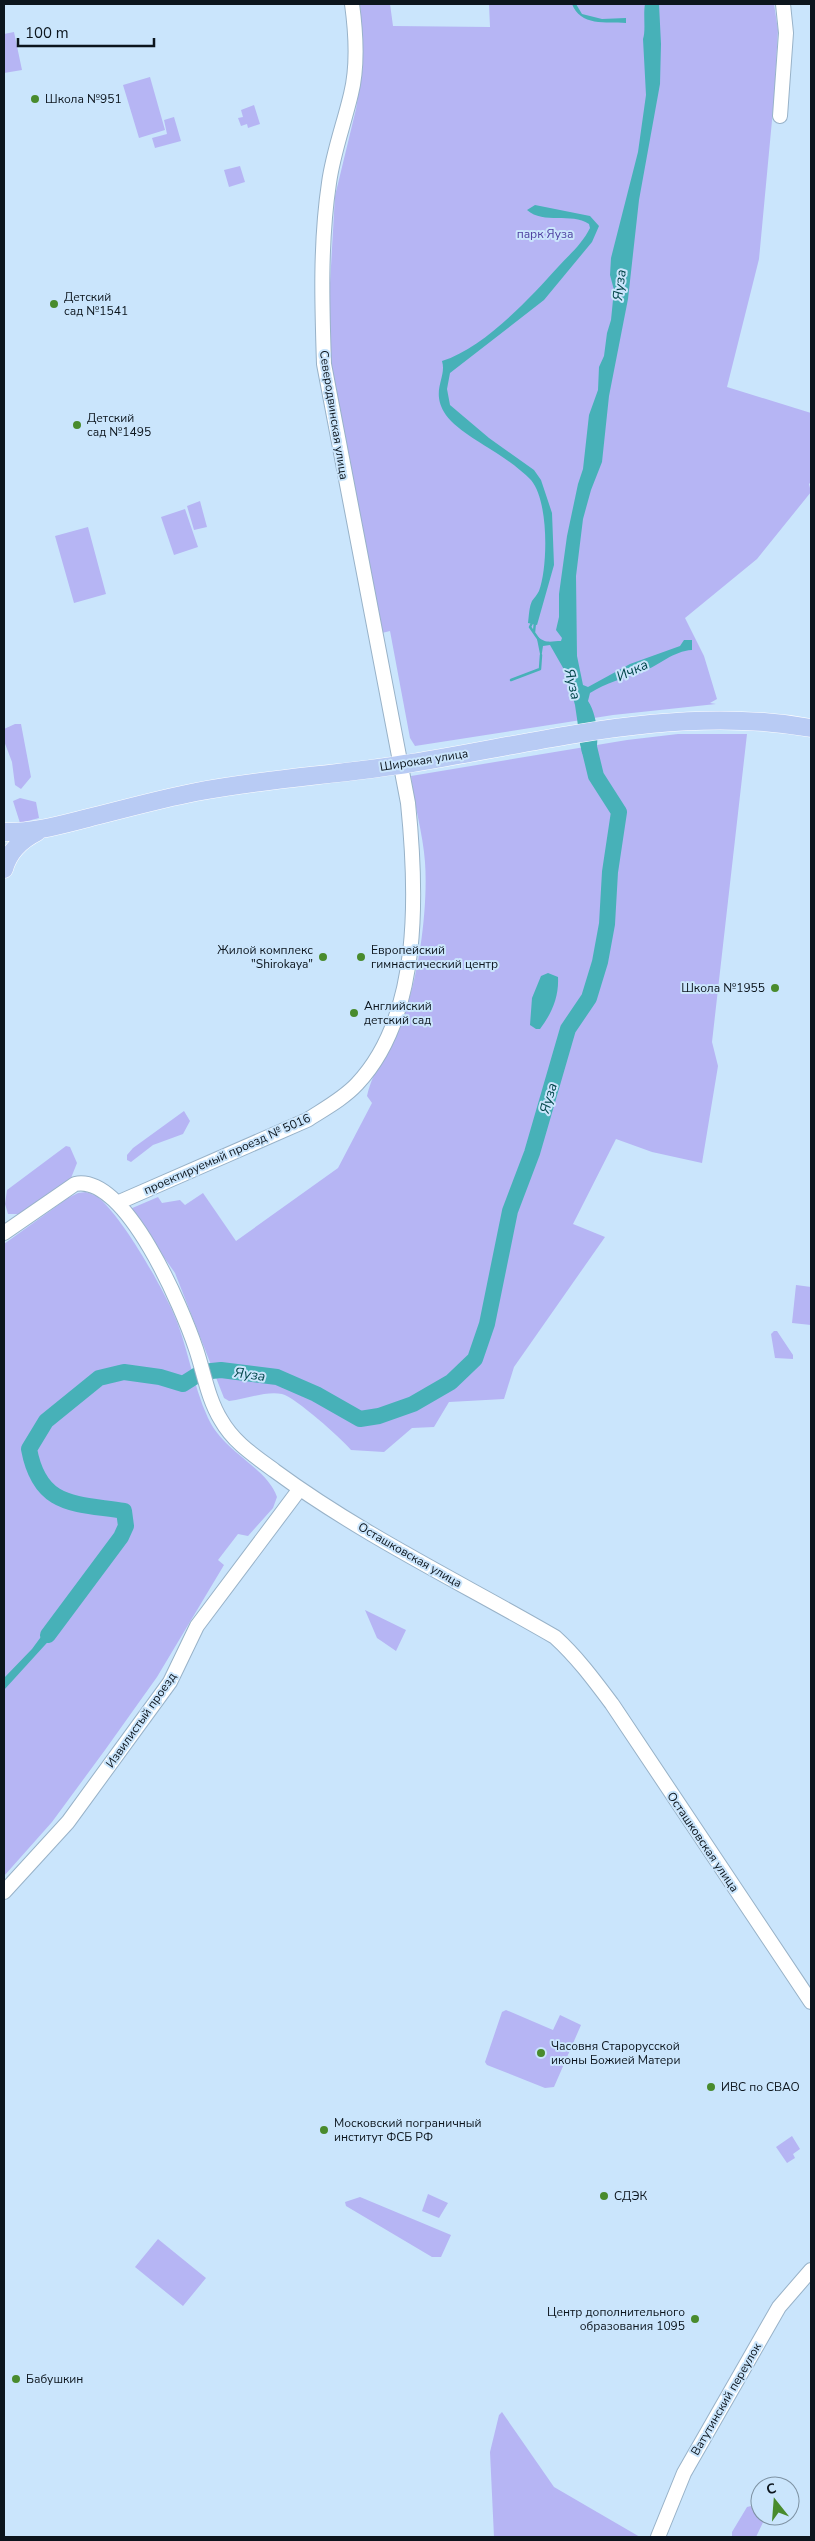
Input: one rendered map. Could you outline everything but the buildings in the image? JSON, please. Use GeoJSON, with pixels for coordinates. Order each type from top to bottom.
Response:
{"type":"FeatureCollection","features":[{"type":"Feature","properties":{"kind":"main road","name":"Широкая улица"},"geometry":{"type":"LineString","coordinates":[[40,830],[245,782],[401,765],[620,728],[704,720],[777,722],[811,728]]}},
{"type":"Feature","properties":{"kind":"main road"},"geometry":{"type":"LineString","coordinates":[[4,832],[40,830]]}},
{"type":"Feature","properties":{"kind":"main road"},"geometry":{"type":"LineString","coordinates":[[4,869],[15,847],[40,830]]}},
{"type":"Feature","properties":{"kind":"street","name":"Северодвинская улица"},"geometry":{"type":"LineString","coordinates":[[352,4],[355,43],[354,75],[330,175],[324,227],[322,300],[324,364],[401,765]]}},
{"type":"Feature","properties":{"kind":"street"},"geometry":{"type":"LineString","coordinates":[[780,116],[786,33],[783,4]]}},
{"type":"Feature","properties":{"kind":"street","name":"проектируемый проезд № 5016"},"geometry":{"type":"LineString","coordinates":[[117,1203],[307,1120],[333,1104],[356,1086],[369,1070],[386,1042],[400,1001],[414,910],[413,858],[401,765]]}},
{"type":"Feature","properties":{"kind":"street","name":"Осташковская улица"},"geometry":{"type":"LineString","coordinates":[[4,1233],[76,1184],[88,1183],[97,1186],[117,1203],[139,1233],[166,1276],[196,1349],[211,1399],[221,1422],[236,1440],[246,1450],[299,1490],[547,1632],[568,1650],[585,1668],[612,1704],[728,1881],[811,2002]]}},
{"type":"Feature","properties":{"kind":"street","name":"Извилистый проезд"},"geometry":{"type":"LineString","coordinates":[[4,1892],[68,1822],[170,1682],[198,1626],[299,1490]]}},
{"type":"Feature","properties":{"kind":"street","name":"Ватутинский переулок"},"geometry":{"type":"LineString","coordinates":[[658,2537],[684,2472],[779,2307],[811,2270]]}},
{"type":"Feature","properties":{"kind":"green space","name":"парк Яуза"},"geometry":{"type":"Polygon","coordinates":[[[360,4],[390,4],[393,26],[490,27],[489,4],[774,4],[778,30],[774,99],[759,259],[727,387],[811,413],[811,482],[809,484],[811,492],[757,559],[685,618],[704,656],[717,699],[710,703],[716,704],[613,715],[415,746],[410,738],[390,631],[382,633],[331,367],[329,301],[335,196],[356,109],[363,66],[360,4]]]}},
{"type":"Feature","properties":{"kind":"green space"},"geometry":{"type":"Polygon","coordinates":[[[14,32],[22,70],[4,73],[4,34],[14,32]]]}},
{"type":"Feature","properties":{"kind":"green space"},"geometry":{"type":"Polygon","coordinates":[[[150,77],[165,130],[139,138],[123,85],[150,77]]]}},
{"type":"Feature","properties":{"kind":"green space"},"geometry":{"type":"Polygon","coordinates":[[[254,105],[260,124],[248,128],[247,124],[241,126],[238,118],[243,117],[241,110],[254,105]]]}},
{"type":"Feature","properties":{"kind":"green space"},"geometry":{"type":"Polygon","coordinates":[[[174,117],[181,141],[155,148],[152,138],[167,134],[164,120],[174,117]]]}},
{"type":"Feature","properties":{"kind":"green space"},"geometry":{"type":"Polygon","coordinates":[[[240,166],[245,182],[229,187],[224,170],[240,166]]]}},
{"type":"Feature","properties":{"kind":"green space"},"geometry":{"type":"Polygon","coordinates":[[[200,501],[207,527],[194,530],[187,506],[200,501]]]}},
{"type":"Feature","properties":{"kind":"green space"},"geometry":{"type":"Polygon","coordinates":[[[185,509],[198,547],[174,555],[161,517],[185,509]]]}},
{"type":"Feature","properties":{"kind":"green space"},"geometry":{"type":"Polygon","coordinates":[[[88,527],[106,594],[74,603],[55,536],[88,527]]]}},
{"type":"Feature","properties":{"kind":"green space"},"geometry":{"type":"Polygon","coordinates":[[[15,724],[21,724],[31,777],[21,789],[15,785],[12,762],[4,741],[4,729],[15,724]]]}},
{"type":"Feature","properties":{"kind":"green space"},"geometry":{"type":"Polygon","coordinates":[[[678,734],[747,734],[712,1042],[718,1066],[702,1163],[652,1152],[616,1139],[573,1224],[605,1237],[514,1367],[504,1399],[449,1402],[434,1427],[412,1428],[384,1452],[351,1450],[307,1410],[282,1394],[263,1394],[229,1401],[224,1398],[175,1273],[130,1209],[158,1197],[162,1203],[180,1200],[185,1205],[203,1193],[236,1241],[338,1168],[372,1103],[367,1096],[370,1085],[402,1020],[411,993],[419,956],[426,879],[422,840],[411,776],[627,740],[678,734]]]}},
{"type":"Feature","properties":{"kind":"green space"},"geometry":{"type":"Polygon","coordinates":[[[20,798],[36,802],[39,818],[20,823],[13,801],[20,798]]]}},
{"type":"Feature","properties":{"kind":"green space"},"geometry":{"type":"Polygon","coordinates":[[[184,1111],[190,1121],[183,1134],[153,1145],[131,1162],[127,1160],[127,1155],[133,1148],[184,1111]]]}},
{"type":"Feature","properties":{"kind":"green space"},"geometry":{"type":"Polygon","coordinates":[[[66,1146],[70,1147],[77,1163],[71,1178],[19,1214],[8,1214],[5,1204],[7,1190],[66,1146]]]}},
{"type":"Feature","properties":{"kind":"green space"},"geometry":{"type":"Polygon","coordinates":[[[86,1192],[99,1198],[119,1220],[158,1283],[172,1310],[203,1405],[215,1430],[224,1441],[264,1477],[272,1486],[277,1497],[273,1508],[248,1536],[238,1534],[218,1560],[224,1565],[157,1677],[52,1822],[4,1876],[4,1244],[68,1198],[78,1193],[86,1192]]]}},
{"type":"Feature","properties":{"kind":"green space"},"geometry":{"type":"Polygon","coordinates":[[[796,1285],[811,1287],[811,1325],[792,1323],[796,1285]]]}},
{"type":"Feature","properties":{"kind":"green space"},"geometry":{"type":"Polygon","coordinates":[[[777,1331],[793,1355],[793,1359],[775,1358],[771,1334],[777,1331]]]}},
{"type":"Feature","properties":{"kind":"green space"},"geometry":{"type":"Polygon","coordinates":[[[365,1610],[406,1630],[396,1651],[377,1638],[365,1610]]]}},
{"type":"Feature","properties":{"kind":"green space"},"geometry":{"type":"Polygon","coordinates":[[[506,2010],[553,2030],[560,2015],[581,2025],[554,2087],[545,2088],[487,2065],[485,2062],[502,2012],[506,2010]]]}},
{"type":"Feature","properties":{"kind":"green space"},"geometry":{"type":"Polygon","coordinates":[[[792,2136],[800,2149],[793,2154],[795,2158],[787,2163],[776,2147],[792,2136]]]}},
{"type":"Feature","properties":{"kind":"green space"},"geometry":{"type":"Polygon","coordinates":[[[428,2194],[448,2203],[439,2218],[422,2211],[428,2194]]]}},
{"type":"Feature","properties":{"kind":"green space"},"geometry":{"type":"Polygon","coordinates":[[[360,2197],[451,2235],[441,2257],[432,2257],[346,2206],[345,2202],[360,2197]]]}},
{"type":"Feature","properties":{"kind":"green space"},"geometry":{"type":"Polygon","coordinates":[[[158,2239],[206,2278],[183,2306],[135,2267],[158,2239]]]}},
{"type":"Feature","properties":{"kind":"green space"},"geometry":{"type":"Polygon","coordinates":[[[502,2412],[554,2487],[640,2537],[494,2537],[490,2452],[499,2415],[502,2412]]]}},
{"type":"Feature","properties":{"kind":"green space"},"geometry":{"type":"Polygon","coordinates":[[[750,2506],[750,2526],[761,2526],[756,2537],[732,2537],[732,2532],[747,2507],[750,2506]]]}},
{"type":"Feature","properties":{"kind":"water"},"geometry":{"type":"Polygon","coordinates":[[[572,4],[576,4],[582,14],[602,19],[626,18],[626,23],[587,19],[576,11],[572,4]]]}},
{"type":"Feature","properties":{"kind":"water","name":"Ичка"},"geometry":{"type":"Polygon","coordinates":[[[645,4],[659,4],[660,84],[639,200],[628,299],[609,396],[602,462],[591,490],[583,519],[576,576],[577,656],[583,685],[588,687],[630,664],[680,646],[684,640],[692,640],[692,650],[679,653],[649,669],[590,693],[588,701],[594,715],[597,732],[597,749],[592,764],[582,753],[575,705],[566,673],[550,645],[543,646],[541,659],[537,639],[538,637],[544,641],[552,642],[561,641],[562,638],[556,630],[567,536],[583,469],[589,415],[598,390],[599,367],[604,356],[611,320],[614,290],[610,275],[611,258],[638,152],[646,95],[643,39],[645,4]]]}},
{"type":"Feature","properties":{"kind":"water"},"geometry":{"type":"Polygon","coordinates":[[[535,205],[590,216],[599,226],[592,242],[544,300],[450,373],[447,389],[450,405],[489,438],[534,470],[541,480],[552,513],[554,565],[537,625],[528,623],[531,603],[539,591],[544,566],[544,518],[537,490],[531,480],[515,466],[454,424],[444,412],[439,397],[443,373],[442,361],[458,355],[474,345],[505,321],[576,249],[590,228],[589,224],[582,221],[541,217],[527,210],[535,205]]]}},
{"type":"Feature","properties":{"kind":"water"},"geometry":{"type":"Polygon","coordinates":[[[548,973],[558,977],[556,998],[544,1023],[540,1029],[536,1029],[530,1025],[532,998],[541,976],[548,973]]]}},
{"type":"Feature","properties":{"kind":"water"},"geometry":{"type":"Polygon","coordinates":[[[57,1615],[65,1623],[4,1690],[4,1678],[32,1649],[57,1615]]]}},
{"type":"Feature","properties":{"kind":"waterway"},"geometry":{"type":"LineString","coordinates":[[533,621],[530,627],[539,640]]}},
{"type":"Feature","properties":{"kind":"waterway"},"geometry":{"type":"LineString","coordinates":[[534,632],[535,622]]}},
{"type":"Feature","properties":{"kind":"waterway"},"geometry":{"type":"LineString","coordinates":[[511,680],[540,669],[541,655]]}},
{"type":"Feature","properties":{"kind":"waterway","name":"Яуза"},"geometry":{"type":"LineString","coordinates":[[48,1635],[121,1537],[126,1526],[124,1511],[75,1503],[62,1499],[51,1492],[42,1482],[34,1468],[29,1449],[46,1421],[99,1378],[124,1372],[160,1377],[183,1384],[202,1372],[221,1370],[277,1377],[316,1394],[360,1419],[379,1416],[413,1404],[451,1382],[475,1359],[487,1324],[510,1211],[532,1153],[568,1029],[589,998],[600,962],[607,924],[610,872],[619,812],[596,776],[588,743]]}},
{"type":"Feature","properties":{"kind":"place","name":"Школа №951"},"geometry":{"type":"Point","coordinates":[35,99]}},
{"type":"Feature","properties":{"kind":"place","name":"Детский сад №1541"},"geometry":{"type":"Point","coordinates":[54,304]}},
{"type":"Feature","properties":{"kind":"place","name":"Детский сад №1495"},"geometry":{"type":"Point","coordinates":[77,425]}},
{"type":"Feature","properties":{"kind":"place","name":"Жилой комплекс \"Shirokaya\""},"geometry":{"type":"Point","coordinates":[323,957]}},
{"type":"Feature","properties":{"kind":"place","name":"Европейский гимнастический центр"},"geometry":{"type":"Point","coordinates":[361,957]}},
{"type":"Feature","properties":{"kind":"place","name":"Школа №1955"},"geometry":{"type":"Point","coordinates":[775,988]}},
{"type":"Feature","properties":{"kind":"place","name":"Английский детский сад"},"geometry":{"type":"Point","coordinates":[354,1013]}},
{"type":"Feature","properties":{"kind":"place","name":"Часовня Старорусской иконы Божией Матери"},"geometry":{"type":"Point","coordinates":[541,2053]}},
{"type":"Feature","properties":{"kind":"place","name":"ИВС по СВАО"},"geometry":{"type":"Point","coordinates":[711,2087]}},
{"type":"Feature","properties":{"kind":"place","name":"Московский пограничный институт ФСБ РФ"},"geometry":{"type":"Point","coordinates":[324,2130]}},
{"type":"Feature","properties":{"kind":"place","name":"СДЭК"},"geometry":{"type":"Point","coordinates":[604,2196]}},
{"type":"Feature","properties":{"kind":"place","name":"Центр дополнительного образования 1095"},"geometry":{"type":"Point","coordinates":[695,2319]}},
{"type":"Feature","properties":{"kind":"place","name":"Бабушкин"},"geometry":{"type":"Point","coordinates":[16,2379]}}]}
